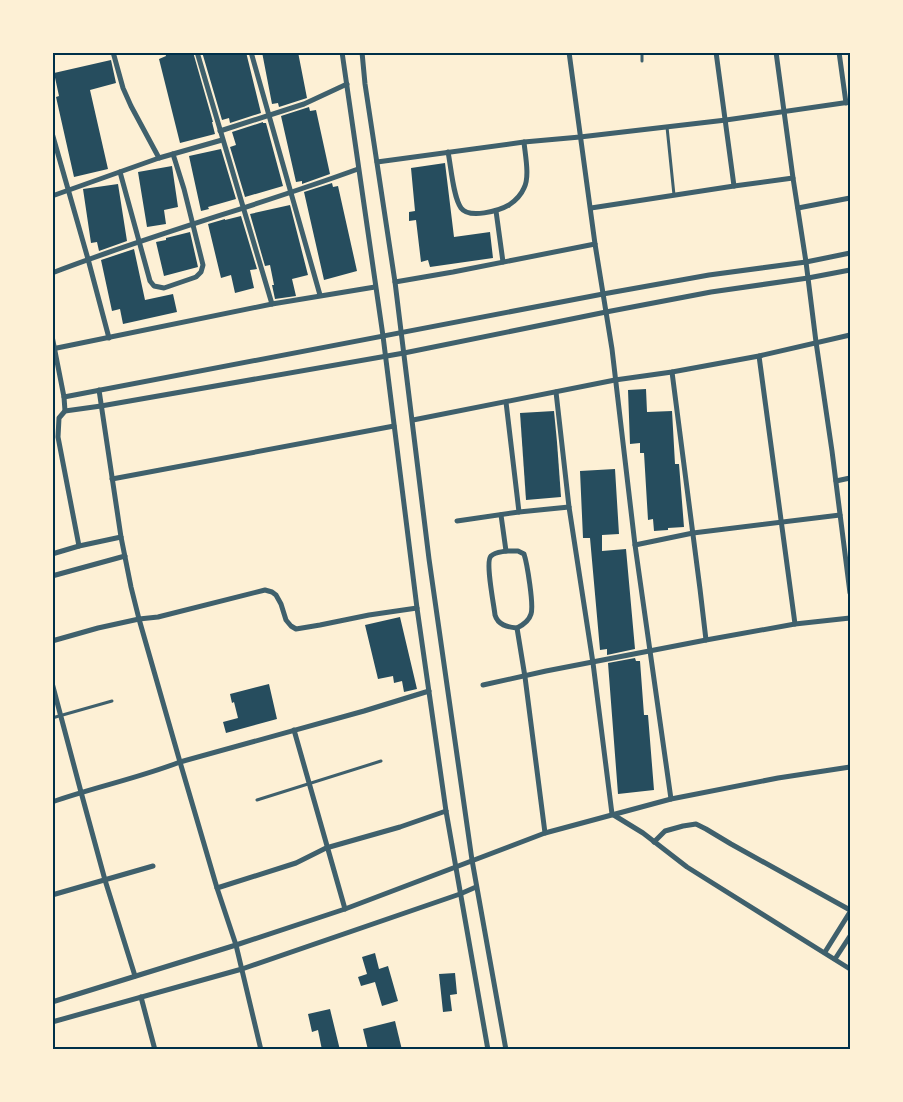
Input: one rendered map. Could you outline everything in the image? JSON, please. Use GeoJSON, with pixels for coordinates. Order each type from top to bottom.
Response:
{"type":"FeatureCollection","features":[{"type":"Feature","properties":{"kind":"street"},"geometry":{"type":"LineString","coordinates":[[113,52],[123,88],[159,158]]}},
{"type":"Feature","properties":{"kind":"street"},"geometry":{"type":"LineString","coordinates":[[197,52],[272,304]]}},
{"type":"Feature","properties":{"kind":"street"},"geometry":{"type":"LineString","coordinates":[[251,52],[320,295]]}},
{"type":"Feature","properties":{"kind":"street"},"geometry":{"type":"LineString","coordinates":[[342,52],[383,336],[417,608],[446,811],[488,1050]]}},
{"type":"Feature","properties":{"kind":"street"},"geometry":{"type":"LineString","coordinates":[[362,52],[402,333],[429,559],[472,860],[506,1050]]}},
{"type":"Feature","properties":{"kind":"street"},"geometry":{"type":"LineString","coordinates":[[569,52],[671,799]]}},
{"type":"Feature","properties":{"kind":"street"},"geometry":{"type":"LineString","coordinates":[[716,52],[734,186]]}},
{"type":"Feature","properties":{"kind":"street"},"geometry":{"type":"LineString","coordinates":[[776,52],[850,593]]}},
{"type":"Feature","properties":{"kind":"street"},"geometry":{"type":"LineString","coordinates":[[377,162],[524,142],[726,120],[848,102],[839,52]]}},
{"type":"Feature","properties":{"kind":"street"},"geometry":{"type":"LineString","coordinates":[[220,131],[304,104],[347,84]]}},
{"type":"Feature","properties":{"kind":"street"},"geometry":{"type":"LineString","coordinates":[[52,133],[109,338]]}},
{"type":"Feature","properties":{"kind":"street"},"geometry":{"type":"LineString","coordinates":[[52,196],[159,158],[222,140]]}},
{"type":"Feature","properties":{"kind":"street"},"geometry":{"type":"LineString","coordinates":[[448,152],[456,197],[462,210],[474,214],[496,211],[516,200],[524,188],[527,175],[524,142]]}},
{"type":"Feature","properties":{"kind":"street"},"geometry":{"type":"LineString","coordinates":[[120,172],[150,281],[154,286],[164,288],[196,277],[202,269],[203,262],[173,154]]}},
{"type":"Feature","properties":{"kind":"street"},"geometry":{"type":"LineString","coordinates":[[52,273],[193,223],[358,169]]}},
{"type":"Feature","properties":{"kind":"street"},"geometry":{"type":"LineString","coordinates":[[591,208],[793,178]]}},
{"type":"Feature","properties":{"kind":"street"},"geometry":{"type":"LineString","coordinates":[[798,208],[850,198]]}},
{"type":"Feature","properties":{"kind":"street"},"geometry":{"type":"LineString","coordinates":[[496,211],[503,262]]}},
{"type":"Feature","properties":{"kind":"street"},"geometry":{"type":"LineString","coordinates":[[395,282],[595,244]]}},
{"type":"Feature","properties":{"kind":"street"},"geometry":{"type":"LineString","coordinates":[[64,397],[602,294],[709,275],[806,262],[850,253]]}},
{"type":"Feature","properties":{"kind":"street"},"geometry":{"type":"LineString","coordinates":[[65,410],[101,406],[404,352],[711,292],[850,270]]}},
{"type":"Feature","properties":{"kind":"street"},"geometry":{"type":"LineString","coordinates":[[54,348],[272,304],[375,287]]}},
{"type":"Feature","properties":{"kind":"street"},"geometry":{"type":"LineString","coordinates":[[413,420],[615,380],[759,356],[850,334]]}},
{"type":"Feature","properties":{"kind":"street"},"geometry":{"type":"LineString","coordinates":[[52,336],[65,410],[59,418],[55,438],[79,546]]}},
{"type":"Feature","properties":{"kind":"street"},"geometry":{"type":"LineString","coordinates":[[759,356],[795,624]]}},
{"type":"Feature","properties":{"kind":"street"},"geometry":{"type":"LineString","coordinates":[[672,372],[706,640]]}},
{"type":"Feature","properties":{"kind":"street"},"geometry":{"type":"LineString","coordinates":[[99,390],[121,537],[139,619],[217,888],[236,946],[262,1050]]}},
{"type":"Feature","properties":{"kind":"street"},"geometry":{"type":"LineString","coordinates":[[556,392],[569,507],[593,663],[612,814],[687,867],[850,969]]}},
{"type":"Feature","properties":{"kind":"street"},"geometry":{"type":"LineString","coordinates":[[506,402],[519,512]]}},
{"type":"Feature","properties":{"kind":"street"},"geometry":{"type":"LineString","coordinates":[[112,479],[394,426]]}},
{"type":"Feature","properties":{"kind":"street"},"geometry":{"type":"LineString","coordinates":[[836,480],[850,478]]}},
{"type":"Feature","properties":{"kind":"street"},"geometry":{"type":"LineString","coordinates":[[457,521],[569,507]]}},
{"type":"Feature","properties":{"kind":"street"},"geometry":{"type":"LineString","coordinates":[[502,515],[506,551]]}},
{"type":"Feature","properties":{"kind":"street"},"geometry":{"type":"LineString","coordinates":[[635,545],[693,533],[840,515]]}},
{"type":"Feature","properties":{"kind":"street"},"geometry":{"type":"LineString","coordinates":[[52,554],[121,537]]}},
{"type":"Feature","properties":{"kind":"street"},"geometry":{"type":"LineString","coordinates":[[506,551],[518,551],[524,554],[530,590],[531,615],[526,622],[517,628],[499,623],[495,615],[488,563],[489,558],[493,554],[506,551]]}},
{"type":"Feature","properties":{"kind":"street"},"geometry":{"type":"LineString","coordinates":[[52,576],[125,556]]}},
{"type":"Feature","properties":{"kind":"street"},"geometry":{"type":"LineString","coordinates":[[52,642],[98,628],[158,617],[265,590],[276,595],[286,620],[290,626],[296,629],[417,608]]}},
{"type":"Feature","properties":{"kind":"street"},"geometry":{"type":"LineString","coordinates":[[483,685],[706,640],[795,624],[850,618]]}},
{"type":"Feature","properties":{"kind":"street"},"geometry":{"type":"LineString","coordinates":[[517,628],[525,677],[544,833]]}},
{"type":"Feature","properties":{"kind":"street"},"geometry":{"type":"LineString","coordinates":[[52,683],[105,880],[135,976]]}},
{"type":"Feature","properties":{"kind":"street"},"geometry":{"type":"LineString","coordinates":[[52,802],[180,762],[429,691]]}},
{"type":"Feature","properties":{"kind":"street"},"geometry":{"type":"LineString","coordinates":[[294,730],[345,910]]}},
{"type":"Feature","properties":{"kind":"street"},"geometry":{"type":"LineString","coordinates":[[52,1002],[236,946],[345,910],[544,833],[671,799],[778,778],[850,767]]}},
{"type":"Feature","properties":{"kind":"street"},"geometry":{"type":"LineString","coordinates":[[217,888],[279,869],[308,858],[326,848],[446,811]]}},
{"type":"Feature","properties":{"kind":"street"},"geometry":{"type":"LineString","coordinates":[[654,842],[665,831],[696,824],[850,911],[824,952]]}},
{"type":"Feature","properties":{"kind":"street"},"geometry":{"type":"LineString","coordinates":[[52,894],[153,866]]}},
{"type":"Feature","properties":{"kind":"street"},"geometry":{"type":"LineString","coordinates":[[52,1022],[242,969],[476,887]]}},
{"type":"Feature","properties":{"kind":"street"},"geometry":{"type":"LineString","coordinates":[[835,959],[850,936]]}},
{"type":"Feature","properties":{"kind":"street"},"geometry":{"type":"LineString","coordinates":[[141,997],[156,1050]]}},
{"type":"Feature","properties":{"kind":"lane"},"geometry":{"type":"LineString","coordinates":[[642,52],[642,60]]}},
{"type":"Feature","properties":{"kind":"lane"},"geometry":{"type":"LineString","coordinates":[[667,127],[674,195]]}},
{"type":"Feature","properties":{"kind":"lane"},"geometry":{"type":"LineString","coordinates":[[52,718],[112,701]]}},
{"type":"Feature","properties":{"kind":"lane"},"geometry":{"type":"LineString","coordinates":[[257,800],[381,761]]}},
{"type":"Feature","properties":{"kind":"building"},"geometry":{"type":"Polygon","coordinates":[[[165,52],[193,52],[215,134],[180,143],[159,59],[166,56],[165,52]]]}},
{"type":"Feature","properties":{"kind":"building"},"geometry":{"type":"Polygon","coordinates":[[[202,52],[246,52],[261,113],[230,123],[229,118],[222,120],[202,52]]]}},
{"type":"Feature","properties":{"kind":"building"},"geometry":{"type":"Polygon","coordinates":[[[262,52],[298,52],[307,98],[279,107],[278,103],[272,104],[262,52]]]}},
{"type":"Feature","properties":{"kind":"building"},"geometry":{"type":"Polygon","coordinates":[[[111,60],[116,83],[90,90],[108,169],[74,177],[56,97],[59,96],[54,73],[111,60]]]}},
{"type":"Feature","properties":{"kind":"building"},"geometry":{"type":"Polygon","coordinates":[[[309,107],[310,111],[316,110],[330,174],[302,184],[302,181],[296,182],[281,116],[309,107]]]}},
{"type":"Feature","properties":{"kind":"building"},"geometry":{"type":"Polygon","coordinates":[[[263,122],[266,123],[283,186],[245,197],[230,147],[236,145],[232,132],[263,122]]]}},
{"type":"Feature","properties":{"kind":"building"},"geometry":{"type":"Polygon","coordinates":[[[221,149],[236,199],[208,207],[209,209],[201,211],[189,156],[221,149]]]}},
{"type":"Feature","properties":{"kind":"building"},"geometry":{"type":"Polygon","coordinates":[[[445,163],[454,237],[490,232],[493,258],[430,267],[428,260],[421,262],[416,220],[409,221],[409,212],[415,211],[411,168],[445,163]]]}},
{"type":"Feature","properties":{"kind":"building"},"geometry":{"type":"Polygon","coordinates":[[[172,166],[178,207],[164,210],[166,224],[147,227],[138,172],[172,166]]]}},
{"type":"Feature","properties":{"kind":"building"},"geometry":{"type":"Polygon","coordinates":[[[332,183],[333,187],[338,186],[357,271],[324,280],[304,192],[332,183]]]}},
{"type":"Feature","properties":{"kind":"building"},"geometry":{"type":"Polygon","coordinates":[[[118,184],[127,241],[99,251],[97,242],[91,243],[83,189],[118,184]]]}},
{"type":"Feature","properties":{"kind":"building"},"geometry":{"type":"Polygon","coordinates":[[[290,205],[308,275],[292,279],[296,296],[275,299],[270,265],[265,266],[250,214],[290,205]]]}},
{"type":"Feature","properties":{"kind":"building"},"geometry":{"type":"Polygon","coordinates":[[[241,216],[257,269],[250,270],[254,288],[235,293],[231,275],[221,278],[208,224],[241,216]]]}},
{"type":"Feature","properties":{"kind":"building"},"geometry":{"type":"Polygon","coordinates":[[[190,232],[198,267],[164,276],[156,242],[190,232]]]}},
{"type":"Feature","properties":{"kind":"building"},"geometry":{"type":"Polygon","coordinates":[[[134,249],[145,300],[173,294],[177,312],[123,324],[120,309],[112,311],[101,260],[134,249]]]}},
{"type":"Feature","properties":{"kind":"building"},"geometry":{"type":"Polygon","coordinates":[[[646,389],[647,412],[672,411],[675,464],[679,464],[684,527],[654,531],[653,519],[648,520],[644,453],[640,453],[640,443],[630,444],[628,390],[646,389]]]}},
{"type":"Feature","properties":{"kind":"building"},"geometry":{"type":"Polygon","coordinates":[[[554,411],[561,497],[526,500],[520,413],[554,411]]]}},
{"type":"Feature","properties":{"kind":"building"},"geometry":{"type":"Polygon","coordinates":[[[615,469],[619,534],[602,535],[602,551],[626,549],[635,649],[607,655],[607,649],[600,650],[590,538],[583,538],[580,471],[615,469]]]}},
{"type":"Feature","properties":{"kind":"building"},"geometry":{"type":"Polygon","coordinates":[[[400,617],[417,689],[404,692],[402,681],[394,683],[393,676],[378,679],[365,625],[400,617]]]}},
{"type":"Feature","properties":{"kind":"building"},"geometry":{"type":"Polygon","coordinates":[[[635,658],[636,661],[640,661],[644,715],[648,715],[654,790],[618,794],[608,663],[635,658]]]}},
{"type":"Feature","properties":{"kind":"building"},"geometry":{"type":"Polygon","coordinates":[[[269,684],[277,719],[226,733],[223,722],[238,718],[230,694],[269,684]]]}},
{"type":"Feature","properties":{"kind":"building"},"geometry":{"type":"Polygon","coordinates":[[[375,953],[379,969],[388,966],[398,1001],[382,1006],[375,982],[361,986],[358,977],[367,974],[362,957],[375,953]]]}},
{"type":"Feature","properties":{"kind":"building"},"geometry":{"type":"Polygon","coordinates":[[[455,973],[457,994],[450,995],[452,1011],[443,1012],[439,974],[455,973]]]}},
{"type":"Feature","properties":{"kind":"building"},"geometry":{"type":"Polygon","coordinates":[[[330,1009],[340,1050],[322,1050],[318,1030],[312,1032],[308,1014],[330,1009]]]}},
{"type":"Feature","properties":{"kind":"building"},"geometry":{"type":"Polygon","coordinates":[[[395,1021],[402,1050],[368,1050],[363,1029],[395,1021]]]}}]}
